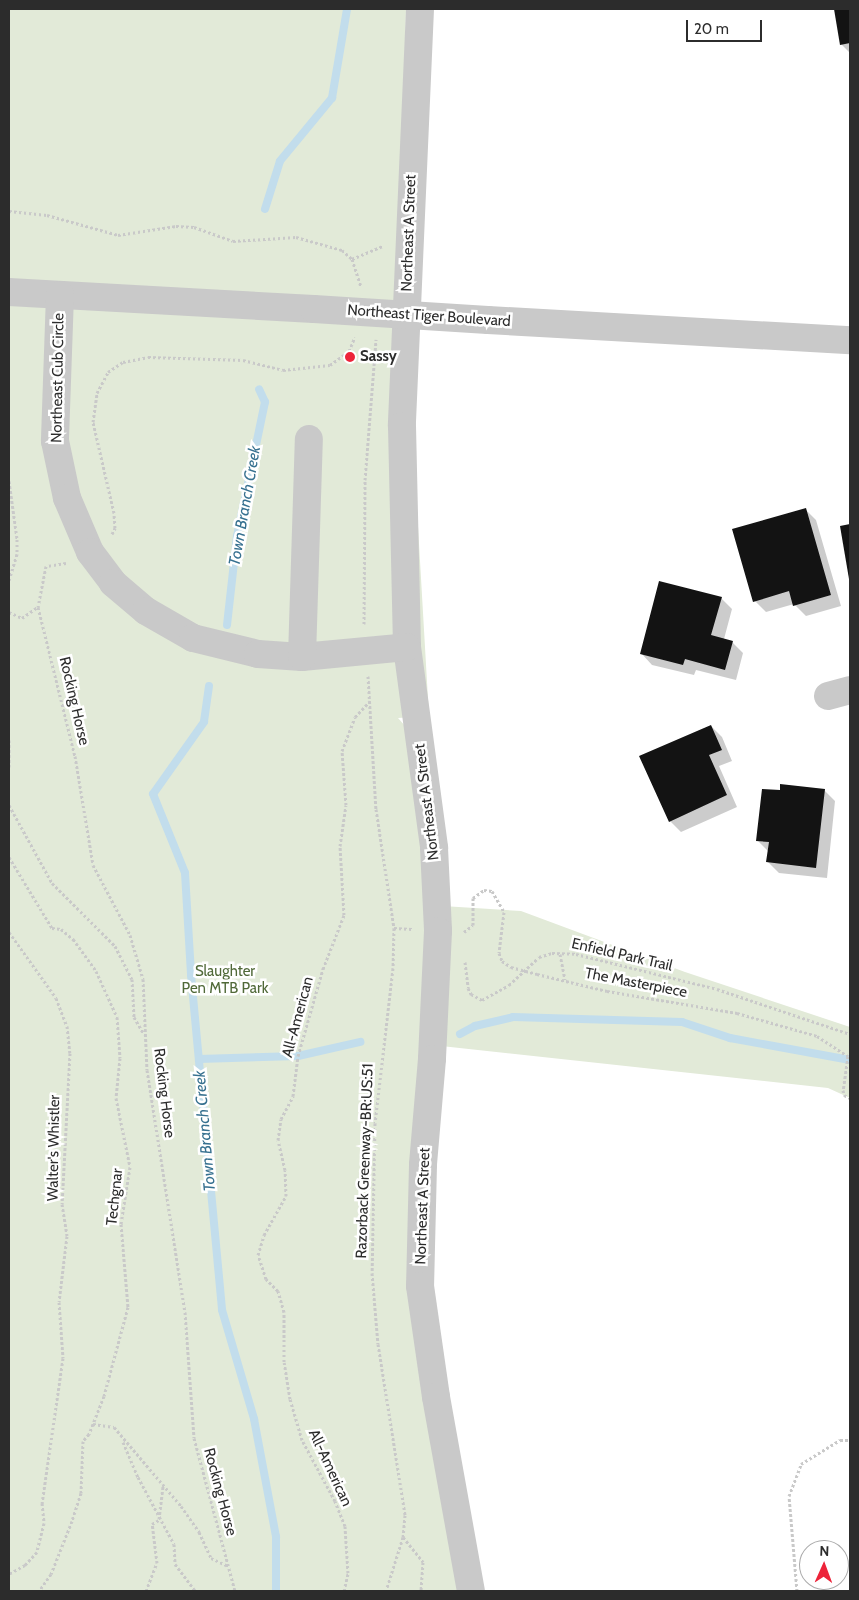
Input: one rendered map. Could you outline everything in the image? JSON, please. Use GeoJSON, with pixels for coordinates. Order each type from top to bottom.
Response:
{"type":"FeatureCollection","features":[{"type":"Feature","properties":{"kind":"street","name":"Northeast A Street"},"geometry":{"type":"LineString","coordinates":[[420,9],[402,426],[407,647],[434,848],[438,931],[432,1059],[423,1165],[420,1286],[436,1397],[472,1591]]}},
{"type":"Feature","properties":{"kind":"street","name":"Northeast Tiger Boulevard"},"geometry":{"type":"LineString","coordinates":[[9,292],[850,340]]}},
{"type":"Feature","properties":{"kind":"street","name":"Northeast Cub Circle"},"geometry":{"type":"LineString","coordinates":[[60,295],[55,441],[67,498],[90,552],[114,584],[146,611],[193,638],[258,654],[302,657],[407,647]]}},
{"type":"Feature","properties":{"kind":"street"},"geometry":{"type":"LineString","coordinates":[[302,657],[309,439]]}},
{"type":"Feature","properties":{"kind":"path"},"geometry":{"type":"LineString","coordinates":[[382,256],[384,238]]}},
{"type":"Feature","properties":{"kind":"path"},"geometry":{"type":"LineString","coordinates":[[352,259],[383,246]]}},
{"type":"Feature","properties":{"kind":"path"},"geometry":{"type":"LineString","coordinates":[[364,629],[365,480],[376,333]]}},
{"type":"Feature","properties":{"kind":"path"},"geometry":{"type":"LineString","coordinates":[[9,482],[17,539],[17,554],[9,578]]}},
{"type":"Feature","properties":{"kind":"path"},"geometry":{"type":"LineString","coordinates":[[9,612],[22,618],[38,607],[46,566],[73,563]]}},
{"type":"Feature","properties":{"kind":"path","name":"Rocking Horse"},"geometry":{"type":"LineString","coordinates":[[38,607],[75,756],[93,865],[130,936],[143,979],[147,1070],[185,1312],[194,1438],[235,1591]]}},
{"type":"Feature","properties":{"kind":"path","name":"Razorback Greenway-BR:US:51"},"geometry":{"type":"LineString","coordinates":[[368,669],[376,809],[394,928],[393,968],[375,1123],[372,1273],[378,1344],[405,1515],[402,1537],[390,1584],[386,1591]]}},
{"type":"Feature","properties":{"kind":"path","name":"All-American"},"geometry":{"type":"LineString","coordinates":[[344,1591],[348,1573],[344,1526],[297,1423],[290,1398],[284,1362],[284,1312],[278,1291],[266,1279],[258,1255],[264,1235],[286,1196],[285,1170],[278,1140],[281,1119],[293,1096],[302,1044],[323,969],[344,915],[340,846],[346,805],[342,751],[355,717],[371,701]]}},
{"type":"Feature","properties":{"kind":"path"},"geometry":{"type":"LineString","coordinates":[[9,740],[9,765]]}},
{"type":"Feature","properties":{"kind":"path"},"geometry":{"type":"LineString","coordinates":[[9,805],[52,883],[116,946],[132,979],[134,1017],[145,1037]]}},
{"type":"Feature","properties":{"kind":"path","name":"Techgnar"},"geometry":{"type":"LineString","coordinates":[[9,857],[52,928],[61,929],[73,939],[96,971],[117,1016],[120,1058],[116,1098],[130,1167],[121,1224],[128,1307],[93,1424],[83,1441],[81,1493],[72,1521],[50,1574],[39,1591]]}},
{"type":"Feature","properties":{"kind":"path","name":"The Masterpiece"},"geometry":{"type":"LineString","coordinates":[[463,932],[473,925],[473,898],[484,890],[492,891],[504,912],[499,953],[502,961],[511,967],[607,991],[737,1013],[817,1036],[848,1056],[844,1076],[844,1095],[850,1098]]}},
{"type":"Feature","properties":{"kind":"path"},"geometry":{"type":"LineString","coordinates":[[394,928],[423,930]]}},
{"type":"Feature","properties":{"kind":"path","name":"Walter's Whistler"},"geometry":{"type":"LineString","coordinates":[[9,932],[56,998],[67,1026],[70,1053],[62,1204],[67,1224],[67,1245],[59,1302],[63,1358],[42,1503],[44,1523],[37,1552],[25,1565],[9,1574]]}},
{"type":"Feature","properties":{"kind":"path"},"geometry":{"type":"LineString","coordinates":[[458,932],[463,932],[464,942]]}},
{"type":"Feature","properties":{"kind":"path"},"geometry":{"type":"LineString","coordinates":[[560,954],[565,980]]}},
{"type":"Feature","properties":{"kind":"path","name":"Enfield Park Trail"},"geometry":{"type":"LineString","coordinates":[[465,960],[468,988],[471,994],[482,1000],[509,986],[539,957],[576,954],[717,989],[850,1034]]}},
{"type":"Feature","properties":{"kind":"path"},"geometry":{"type":"LineString","coordinates":[[93,1424],[114,1427],[123,1441],[163,1484],[199,1532],[211,1558],[228,1566]]}},
{"type":"Feature","properties":{"kind":"path"},"geometry":{"type":"LineString","coordinates":[[797,1591],[789,1496],[800,1464],[840,1440],[850,1440]]}},
{"type":"Feature","properties":{"kind":"path"},"geometry":{"type":"LineString","coordinates":[[123,1441],[128,1458],[159,1520],[174,1544],[175,1564],[194,1591]]}},
{"type":"Feature","properties":{"kind":"path"},"geometry":{"type":"LineString","coordinates":[[159,1520],[163,1484]]}},
{"type":"Feature","properties":{"kind":"path"},"geometry":{"type":"LineString","coordinates":[[146,1591],[158,1563],[152,1524],[159,1520]]}},
{"type":"Feature","properties":{"kind":"path"},"geometry":{"type":"LineString","coordinates":[[402,1537],[423,1562],[421,1591]]}},
{"type":"Feature","properties":{"kind":"green space","name":"Slaughter Pen MTB Park"},"geometry":{"type":"Polygon","coordinates":[[[9,9],[406,9],[401,233],[429,716],[398,718],[414,736],[427,905],[521,911],[685,972],[850,1027],[850,1098],[828,1088],[432,1045],[423,1285],[469,1591],[9,1591],[9,9]]]}},
{"type":"Feature","properties":{"kind":"building"},"geometry":{"type":"Polygon","coordinates":[[[834,9],[850,9],[850,43],[840,45],[834,9]]]}},
{"type":"Feature","properties":{"kind":"building"},"geometry":{"type":"Polygon","coordinates":[[[806,508],[831,595],[793,606],[789,591],[753,602],[732,529],[806,508]]]}},
{"type":"Feature","properties":{"kind":"building"},"geometry":{"type":"Polygon","coordinates":[[[850,524],[850,579],[849,579],[840,526],[850,524]]]}},
{"type":"Feature","properties":{"kind":"building"},"geometry":{"type":"Polygon","coordinates":[[[659,581],[722,597],[711,635],[733,641],[725,670],[685,659],[683,665],[640,654],[659,581]]]}},
{"type":"Feature","properties":{"kind":"building"},"geometry":{"type":"Polygon","coordinates":[[[711,725],[722,750],[709,755],[727,795],[669,822],[639,756],[711,725]]]}},
{"type":"Feature","properties":{"kind":"building"},"geometry":{"type":"Polygon","coordinates":[[[780,784],[825,789],[816,868],[766,862],[769,842],[756,841],[762,789],[780,790],[780,784]]]}},
{"type":"Feature","properties":{"kind":"waterway","name":"Town Branch Creek"},"geometry":{"type":"LineString","coordinates":[[265,209],[280,161],[332,98],[347,9]]}},
{"type":"Feature","properties":{"kind":"waterway","name":"Town Branch Creek"},"geometry":{"type":"LineString","coordinates":[[227,625],[237,536],[265,402],[259,389]]}},
{"type":"Feature","properties":{"kind":"waterway","name":"Town Branch Creek"},"geometry":{"type":"LineString","coordinates":[[209,686],[204,722],[153,794],[185,873],[191,975],[222,1310],[254,1419],[276,1537],[276,1591]]}},
{"type":"Feature","properties":{"kind":"waterway"},"geometry":{"type":"LineString","coordinates":[[460,1034],[475,1026],[513,1017],[682,1022],[730,1038],[850,1060]]}},
{"type":"Feature","properties":{"kind":"waterway"},"geometry":{"type":"LineString","coordinates":[[199,1059],[298,1056],[360,1042]]}},
{"type":"Feature","properties":{"kind":"place","name":"Sassy"},"geometry":{"type":"Point","coordinates":[350,357]}}]}
